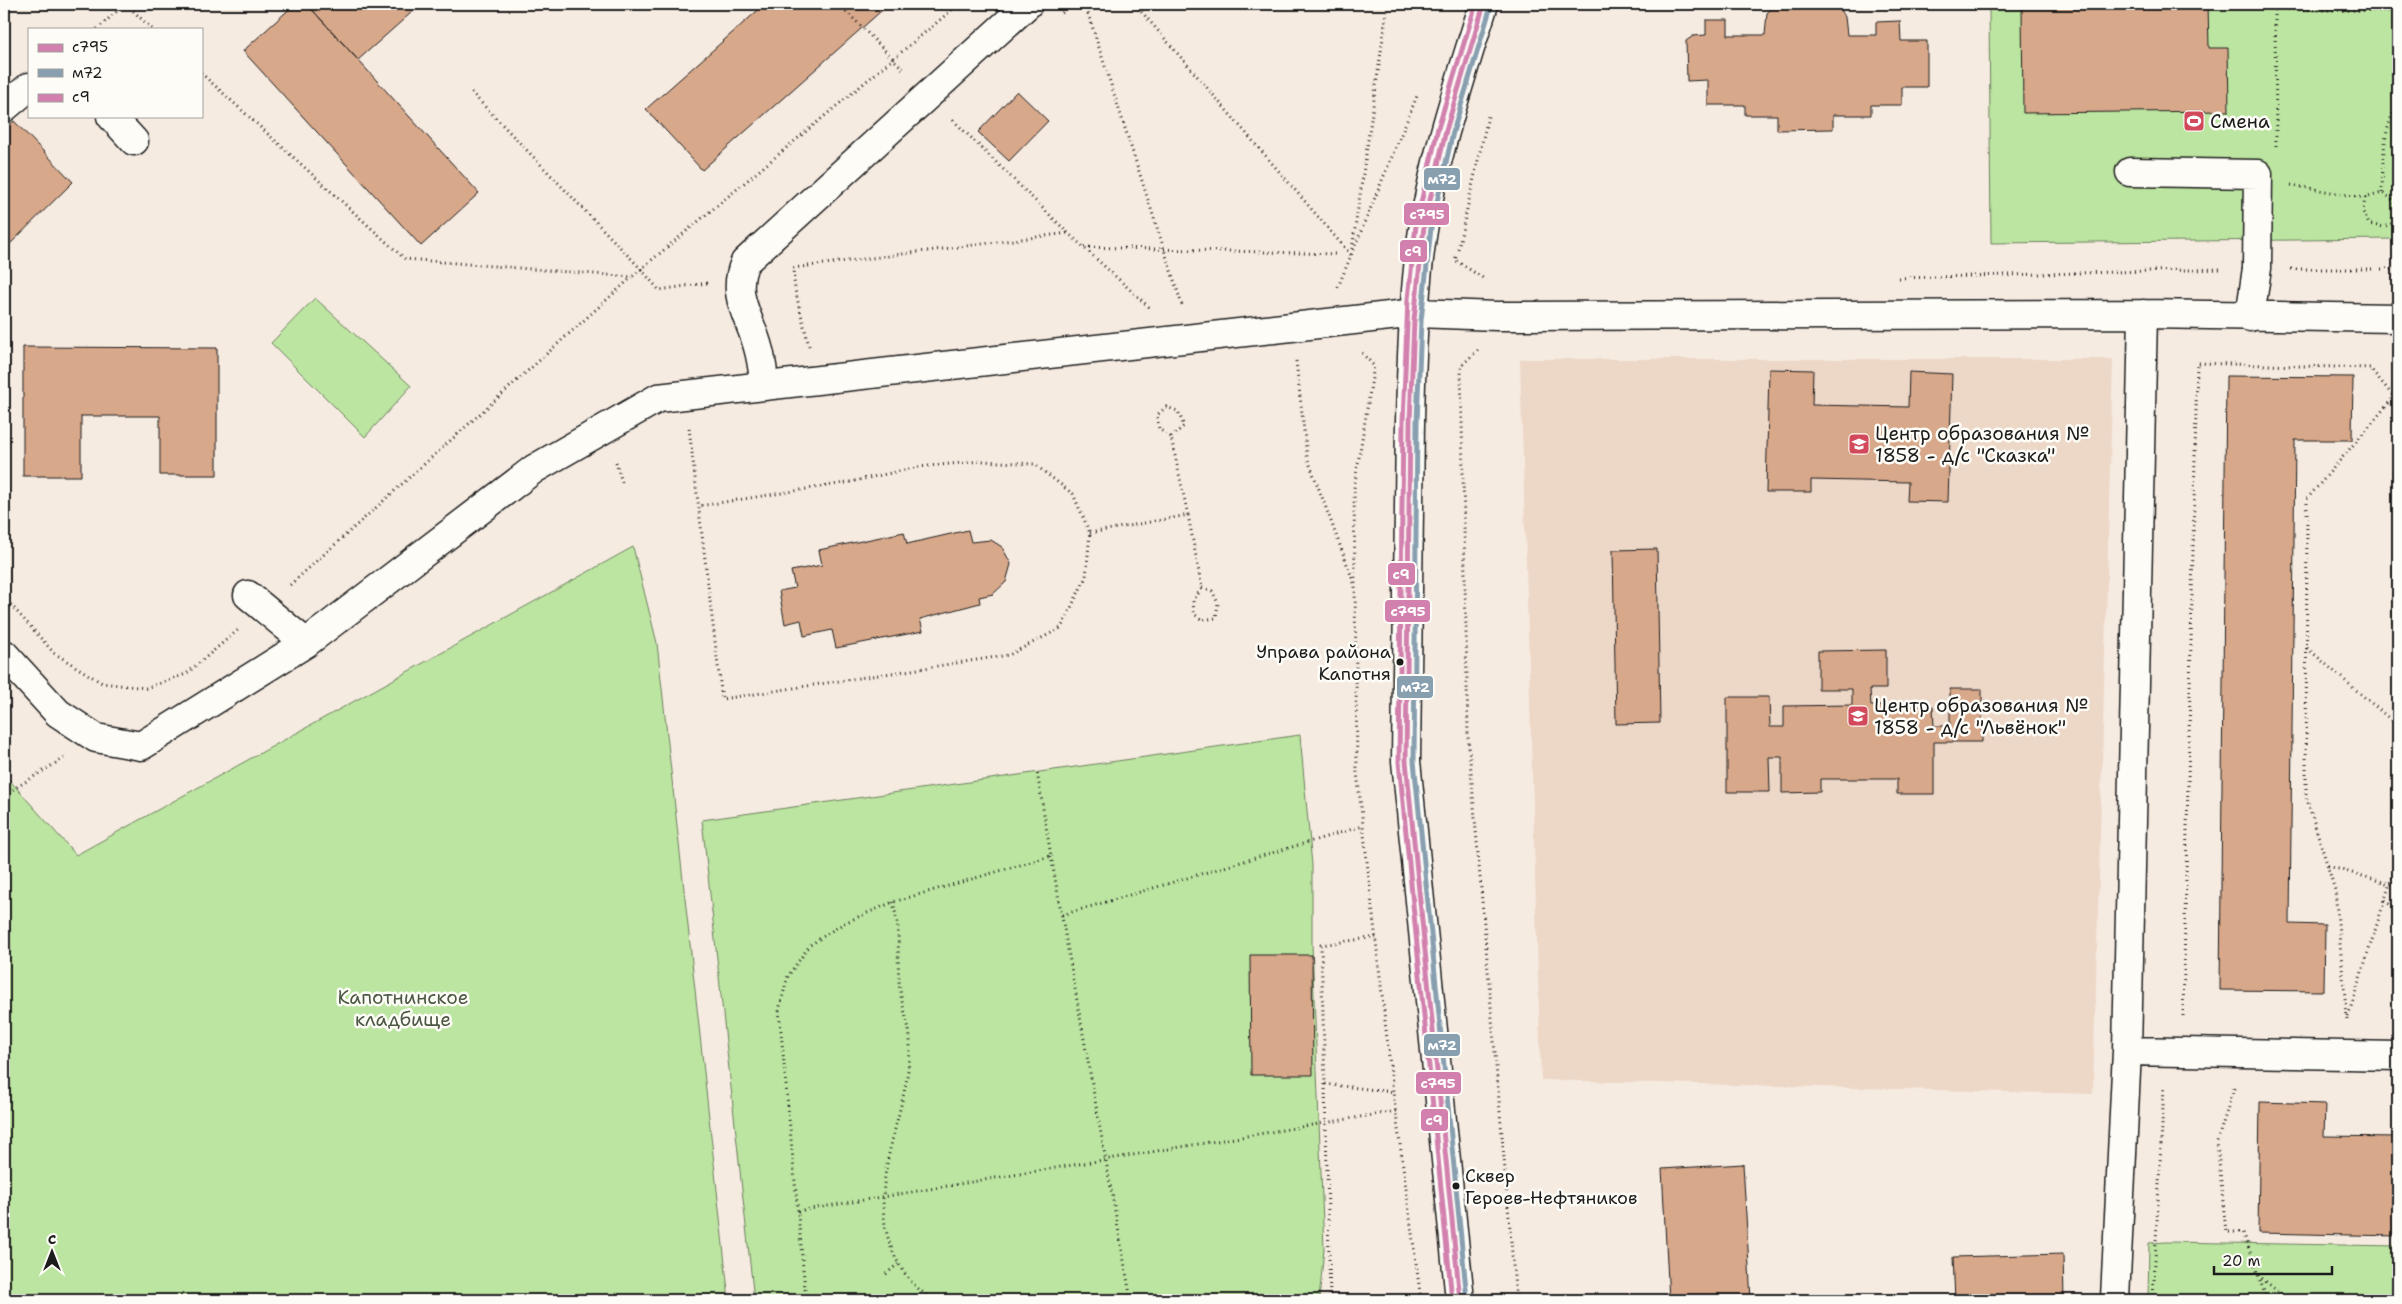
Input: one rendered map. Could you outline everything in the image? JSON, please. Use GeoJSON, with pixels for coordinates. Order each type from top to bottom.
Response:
{"type":"FeatureCollection","features":[{"type":"Feature","properties":{"kind":"street"},"geometry":{"type":"LineString","coordinates":[[765,386],[759,350],[739,290],[738,277],[745,262],[1028,4]]}},
{"type":"Feature","properties":{"kind":"street"},"geometry":{"type":"LineString","coordinates":[[1460,1300],[1406,761],[1411,376],[1419,259],[1437,166],[1456,91],[1484,4]]}},
{"type":"Feature","properties":{"kind":"street"},"geometry":{"type":"LineString","coordinates":[[4,108],[28,88]]}},
{"type":"Feature","properties":{"kind":"street"},"geometry":{"type":"LineString","coordinates":[[113,118],[134,141]]}},
{"type":"Feature","properties":{"kind":"street"},"geometry":{"type":"LineString","coordinates":[[2130,172],[2258,174],[2257,268],[2250,317]]}},
{"type":"Feature","properties":{"kind":"street"},"geometry":{"type":"LineString","coordinates":[[4,654],[58,713],[96,738],[141,746],[306,643],[534,469],[658,398],[1416,313],[1496,316],[2143,314],[2398,318]]}},
{"type":"Feature","properties":{"kind":"street"},"geometry":{"type":"LineString","coordinates":[[2115,1298],[2127,1050],[2143,314]]}},
{"type":"Feature","properties":{"kind":"street"},"geometry":{"type":"LineString","coordinates":[[256,602],[306,643]]}},
{"type":"Feature","properties":{"kind":"street"},"geometry":{"type":"LineString","coordinates":[[2127,1050],[2398,1056]]}},
{"type":"Feature","properties":{"kind":"path"},"geometry":{"type":"LineString","coordinates":[[98,28],[126,4],[151,28]]}},
{"type":"Feature","properties":{"kind":"path"},"geometry":{"type":"LineString","coordinates":[[839,4],[1068,233],[1154,312]]}},
{"type":"Feature","properties":{"kind":"path"},"geometry":{"type":"LineString","coordinates":[[4,597],[54,653],[102,683],[146,688],[186,674],[256,602],[641,269],[959,4]]}},
{"type":"Feature","properties":{"kind":"path"},"geometry":{"type":"LineString","coordinates":[[1085,4],[1182,306]]}},
{"type":"Feature","properties":{"kind":"path"},"geometry":{"type":"LineString","coordinates":[[1135,4],[1351,255]]}},
{"type":"Feature","properties":{"kind":"path"},"geometry":{"type":"LineString","coordinates":[[1351,255],[1388,4]]}},
{"type":"Feature","properties":{"kind":"path"},"geometry":{"type":"LineString","coordinates":[[2275,4],[2276,154]]}},
{"type":"Feature","properties":{"kind":"path"},"geometry":{"type":"LineString","coordinates":[[2275,9],[2398,11]]}},
{"type":"Feature","properties":{"kind":"path"},"geometry":{"type":"LineString","coordinates":[[202,75],[405,259],[632,277]]}},
{"type":"Feature","properties":{"kind":"path"},"geometry":{"type":"LineString","coordinates":[[469,90],[641,269]]}},
{"type":"Feature","properties":{"kind":"path"},"geometry":{"type":"LineString","coordinates":[[1338,288],[1419,90]]}},
{"type":"Feature","properties":{"kind":"path"},"geometry":{"type":"LineString","coordinates":[[2382,193],[2387,134],[2398,104]]}},
{"type":"Feature","properties":{"kind":"path"},"geometry":{"type":"LineString","coordinates":[[1490,109],[1455,260],[1493,284]]}},
{"type":"Feature","properties":{"kind":"path"},"geometry":{"type":"LineString","coordinates":[[2285,184],[2365,198],[2382,193],[2390,198],[2398,208],[2396,222],[2383,228],[2369,224],[2363,212],[2365,198]]}},
{"type":"Feature","properties":{"kind":"path"},"geometry":{"type":"LineString","coordinates":[[795,290],[793,268],[1068,233]]}},
{"type":"Feature","properties":{"kind":"path"},"geometry":{"type":"LineString","coordinates":[[1084,247],[1336,254]]}},
{"type":"Feature","properties":{"kind":"path"},"geometry":{"type":"LineString","coordinates":[[1894,278],[2257,268],[2398,269]]}},
{"type":"Feature","properties":{"kind":"path"},"geometry":{"type":"LineString","coordinates":[[1482,346],[1461,366],[1468,736],[1516,1300]]}},
{"type":"Feature","properties":{"kind":"path"},"geometry":{"type":"LineString","coordinates":[[1353,349],[1362,353],[1374,366],[1354,488],[1357,772],[1393,1092],[1421,1300]]}},
{"type":"Feature","properties":{"kind":"path"},"geometry":{"type":"LineString","coordinates":[[1296,358],[1307,457],[1355,586]]}},
{"type":"Feature","properties":{"kind":"path"},"geometry":{"type":"LineString","coordinates":[[2153,1300],[2164,1080],[2183,1016],[2196,362],[2370,368],[2396,397],[2307,499],[2306,796],[2335,890],[2347,1019],[2398,858]]}},
{"type":"Feature","properties":{"kind":"path"},"geometry":{"type":"LineString","coordinates":[[1171,437],[1184,426],[1178,411],[1166,407],[1157,415],[1159,429],[1171,437],[1202,588],[1193,601],[1194,614],[1202,620],[1216,618],[1218,603],[1212,591],[1202,588]]}},
{"type":"Feature","properties":{"kind":"path"},"geometry":{"type":"LineString","coordinates":[[688,420],[722,699],[1009,655],[1061,628],[1086,577],[1090,533],[1072,494],[1034,464],[982,461],[918,468],[845,483],[699,506]]}},
{"type":"Feature","properties":{"kind":"path"},"geometry":{"type":"LineString","coordinates":[[615,460],[623,486]]}},
{"type":"Feature","properties":{"kind":"path"},"geometry":{"type":"LineString","coordinates":[[1090,533],[1188,515]]}},
{"type":"Feature","properties":{"kind":"path"},"geometry":{"type":"LineString","coordinates":[[2307,648],[2398,726]]}},
{"type":"Feature","properties":{"kind":"path"},"geometry":{"type":"LineString","coordinates":[[4,795],[96,738]]}},
{"type":"Feature","properties":{"kind":"path"},"geometry":{"type":"LineString","coordinates":[[1037,772],[1131,1300]]}},
{"type":"Feature","properties":{"kind":"path"},"geometry":{"type":"LineString","coordinates":[[1061,915],[1363,826]]}},
{"type":"Feature","properties":{"kind":"path"},"geometry":{"type":"LineString","coordinates":[[806,1300],[779,1010],[788,976],[810,945],[844,923],[893,902],[1051,856]]}},
{"type":"Feature","properties":{"kind":"path"},"geometry":{"type":"LineString","coordinates":[[2328,866],[2390,884],[2398,884]]}},
{"type":"Feature","properties":{"kind":"path"},"geometry":{"type":"LineString","coordinates":[[2385,900],[2398,913]]}},
{"type":"Feature","properties":{"kind":"path"},"geometry":{"type":"LineString","coordinates":[[893,902],[898,929],[901,997],[909,1022],[910,1047],[908,1081],[885,1170],[884,1220],[889,1242],[898,1264],[918,1290],[934,1300]]}},
{"type":"Feature","properties":{"kind":"path"},"geometry":{"type":"LineString","coordinates":[[1330,1300],[1321,945],[1376,937]]}},
{"type":"Feature","properties":{"kind":"path"},"geometry":{"type":"LineString","coordinates":[[2183,1016],[2235,1086],[2217,1142],[2226,1232],[2243,1232],[2267,1300]]}},
{"type":"Feature","properties":{"kind":"path"},"geometry":{"type":"LineString","coordinates":[[1325,1084],[1393,1092]]}},
{"type":"Feature","properties":{"kind":"path"},"geometry":{"type":"LineString","coordinates":[[798,1210],[1106,1161],[1396,1111]]}},
{"type":"Feature","properties":{"kind":"path"},"geometry":{"type":"LineString","coordinates":[[886,1274],[898,1264]]}},
{"type":"Feature","properties":{"kind":"path"},"geometry":{"type":"LineString","coordinates":[[2258,1274],[2288,1300]]}},
{"type":"Feature","properties":{"kind":"shaded area"},"geometry":{"type":"Polygon","coordinates":[[[1520,359],[2113,359],[2093,1094],[1541,1080],[1520,359]]]}},
{"type":"Feature","properties":{"kind":"green space","name":"Смена"},"geometry":{"type":"Polygon","coordinates":[[[1989,4],[2398,4],[2398,239],[1991,243],[1989,4]]]}},
{"type":"Feature","properties":{"kind":"green space"},"geometry":{"type":"Polygon","coordinates":[[[315,298],[411,386],[365,437],[271,343],[315,298]]]}},
{"type":"Feature","properties":{"kind":"green space","name":"Капотнинское кладбище"},"geometry":{"type":"Polygon","coordinates":[[[633,547],[657,643],[729,1300],[4,1300],[4,774],[76,855],[633,547]]]}},
{"type":"Feature","properties":{"kind":"green space"},"geometry":{"type":"Polygon","coordinates":[[[2393,557],[2398,557],[2398,624],[2392,624],[2393,557]]]}},
{"type":"Feature","properties":{"kind":"green space"},"geometry":{"type":"Polygon","coordinates":[[[1300,735],[1312,865],[1312,944],[1324,1249],[1319,1300],[754,1300],[702,820],[1300,735]]]}},
{"type":"Feature","properties":{"kind":"green space"},"geometry":{"type":"Polygon","coordinates":[[[2149,1243],[2398,1246],[2398,1300],[2148,1300],[2149,1243]]]}},
{"type":"Feature","properties":{"kind":"building"},"geometry":{"type":"Polygon","coordinates":[[[295,4],[307,4],[479,193],[421,246],[243,51],[295,4]]]}},
{"type":"Feature","properties":{"kind":"building"},"geometry":{"type":"Polygon","coordinates":[[[307,4],[421,4],[358,60],[307,4]]]}},
{"type":"Feature","properties":{"kind":"building"},"geometry":{"type":"Polygon","coordinates":[[[765,4],[889,4],[702,170],[646,109],[765,4]]]}},
{"type":"Feature","properties":{"kind":"building"},"geometry":{"type":"Polygon","coordinates":[[[1776,4],[1793,4],[1794,7],[1818,7],[1819,4],[1838,4],[1845,17],[1847,35],[1876,35],[1876,22],[1900,21],[1901,41],[1927,41],[1927,87],[1902,87],[1902,105],[1871,105],[1871,115],[1833,115],[1833,129],[1777,130],[1777,115],[1745,115],[1745,105],[1708,105],[1708,80],[1687,81],[1686,41],[1693,36],[1706,35],[1706,20],[1728,20],[1728,35],[1765,35],[1767,13],[1776,4]]]}},
{"type":"Feature","properties":{"kind":"building"},"geometry":{"type":"Polygon","coordinates":[[[2022,4],[2088,4],[2088,7],[2141,6],[2141,4],[2208,4],[2209,48],[2228,48],[2229,111],[2023,113],[2022,4]]]}},
{"type":"Feature","properties":{"kind":"building"},"geometry":{"type":"Polygon","coordinates":[[[1017,91],[1048,121],[1009,161],[978,132],[1017,91]]]}},
{"type":"Feature","properties":{"kind":"building"},"geometry":{"type":"Polygon","coordinates":[[[14,121],[73,182],[4,250],[4,130],[14,121]]]}},
{"type":"Feature","properties":{"kind":"building"},"geometry":{"type":"Polygon","coordinates":[[[23,347],[217,348],[217,475],[160,475],[160,416],[81,416],[81,476],[23,476],[23,347]]]}},
{"type":"Feature","properties":{"kind":"building","name":"Центр образования № 1858 - д/с \"Сказка\""},"geometry":{"type":"Polygon","coordinates":[[[1769,369],[1813,370],[1812,405],[1908,407],[1909,372],[1952,374],[1948,502],[1907,501],[1908,482],[1811,480],[1811,492],[1766,492],[1769,369]]]}},
{"type":"Feature","properties":{"kind":"building"},"geometry":{"type":"Polygon","coordinates":[[[2226,376],[2353,377],[2352,440],[2295,440],[2290,924],[2325,925],[2324,991],[2220,990],[2226,376]]]}},
{"type":"Feature","properties":{"kind":"building"},"geometry":{"type":"Polygon","coordinates":[[[968,530],[971,542],[991,540],[1002,547],[1011,564],[1006,582],[993,594],[979,597],[980,603],[920,619],[923,631],[836,648],[832,630],[804,636],[801,620],[785,624],[779,591],[795,588],[791,571],[822,565],[819,550],[904,532],[907,544],[968,530]]]}},
{"type":"Feature","properties":{"kind":"building"},"geometry":{"type":"Polygon","coordinates":[[[1657,549],[1660,723],[1616,724],[1613,550],[1657,549]]]}},
{"type":"Feature","properties":{"kind":"building","name":"Центр образования № 1858 - д/с \"Львёнок\""},"geometry":{"type":"Polygon","coordinates":[[[1886,650],[1886,689],[1870,689],[1871,706],[1933,706],[1934,726],[1950,726],[1950,689],[1982,689],[1982,742],[1934,742],[1934,794],[1897,794],[1897,779],[1820,779],[1820,792],[1782,793],[1782,757],[1769,757],[1770,792],[1727,792],[1727,697],[1769,697],[1770,727],[1784,727],[1784,706],[1852,705],[1852,689],[1818,689],[1818,651],[1886,650]]]}},
{"type":"Feature","properties":{"kind":"building"},"geometry":{"type":"Polygon","coordinates":[[[1250,955],[1312,955],[1313,1075],[1251,1075],[1250,955]]]}},
{"type":"Feature","properties":{"kind":"building"},"geometry":{"type":"Polygon","coordinates":[[[2260,1102],[2325,1104],[2324,1136],[2398,1137],[2398,1236],[2258,1233],[2260,1102]]]}},
{"type":"Feature","properties":{"kind":"building"},"geometry":{"type":"Polygon","coordinates":[[[1743,1164],[1751,1300],[1669,1300],[1662,1169],[1743,1164]]]}},
{"type":"Feature","properties":{"kind":"building"},"geometry":{"type":"Polygon","coordinates":[[[2063,1254],[2064,1300],[1955,1300],[1953,1257],[2063,1254]]]}},
{"type":"Feature","properties":{"kind":"transit line","name":"с9"},"geometry":{"type":"LineString","coordinates":[[1452,1300],[1399,762],[1403,422],[1408,299],[1416,225],[1438,128],[1476,4]]}},
{"type":"Feature","properties":{"kind":"transit line","name":"с795"},"geometry":{"type":"LineString","coordinates":[[1460,1300],[1406,761],[1410,422],[1414,320],[1424,226],[1446,130],[1484,4]]}},
{"type":"Feature","properties":{"kind":"transit line","name":"м72"},"geometry":{"type":"LineString","coordinates":[[1467,1299],[1414,761],[1417,422],[1421,321],[1431,228],[1453,132],[1491,6]]}},
{"type":"Feature","properties":{"kind":"place","name":"Смена"},"geometry":{"type":"Point","coordinates":[2194,121]}},
{"type":"Feature","properties":{"kind":"place","name":"Центр образования № 1858 - д/с \"Сказка\""},"geometry":{"type":"Point","coordinates":[1859,444]}},
{"type":"Feature","properties":{"kind":"place","name":"Управа района Капотня"},"geometry":{"type":"Point","coordinates":[1400,662]}},
{"type":"Feature","properties":{"kind":"place","name":"Центр образования № 1858 - д/с \"Львёнок\""},"geometry":{"type":"Point","coordinates":[1858,716]}},
{"type":"Feature","properties":{"kind":"place","name":"Сквер Героев-Нефтяников"},"geometry":{"type":"Point","coordinates":[1456,1186]}}]}
